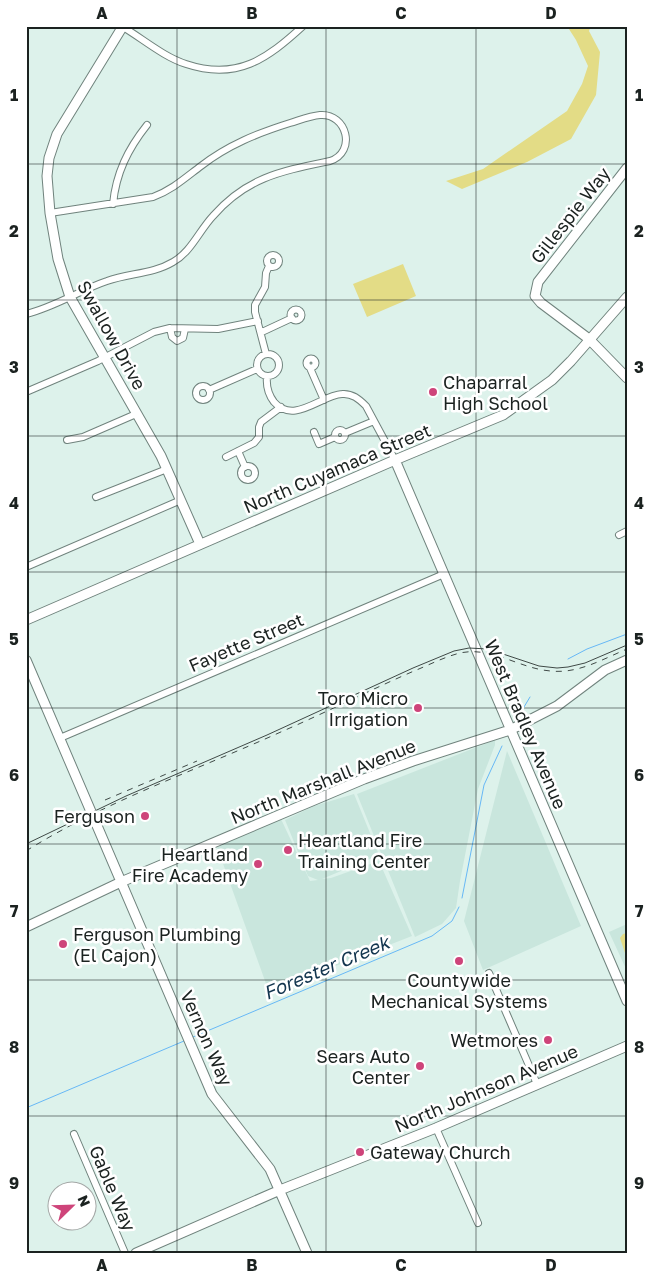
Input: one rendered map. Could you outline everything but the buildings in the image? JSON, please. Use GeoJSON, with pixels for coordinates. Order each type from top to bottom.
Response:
{"type":"FeatureCollection","features":[{"type":"Feature","properties":{"kind":"main road","name":"Swallow Drive"},"geometry":{"type":"LineString","coordinates":[[123,26],[57,134],[49,158],[47,176],[50,213],[58,259],[70,297],[167,469],[200,544]]}},
{"type":"Feature","properties":{"kind":"main road","name":"Gillespie Way"},"geometry":{"type":"LineString","coordinates":[[589,340],[541,303],[535,296],[538,282],[627,168]]}},
{"type":"Feature","properties":{"kind":"main road","name":"North Cuyamaca Street"},"geometry":{"type":"LineString","coordinates":[[26,620],[503,415],[552,380],[572,361],[627,298]]}},
{"type":"Feature","properties":{"kind":"main road"},"geometry":{"type":"LineString","coordinates":[[589,340],[627,378]]}},
{"type":"Feature","properties":{"kind":"main road","name":"West Bradley Avenue"},"geometry":{"type":"LineString","coordinates":[[395,460],[627,1001]]}},
{"type":"Feature","properties":{"kind":"main road","name":"Vernon Way"},"geometry":{"type":"LineString","coordinates":[[26,660],[212,1094],[270,1169],[307,1253]]}},
{"type":"Feature","properties":{"kind":"main road","name":"North Marshall Avenue"},"geometry":{"type":"LineString","coordinates":[[26,928],[121,882],[364,779],[510,730],[557,706],[605,670],[627,660]]}},
{"type":"Feature","properties":{"kind":"main road","name":"North Johnson Avenue"},"geometry":{"type":"LineString","coordinates":[[136,1253],[280,1190],[436,1128],[627,1046]]}},
{"type":"Feature","properties":{"kind":"street"},"geometry":{"type":"LineString","coordinates":[[123,26],[185,64],[216,69],[242,67],[258,61],[274,52],[303,26]]}},
{"type":"Feature","properties":{"kind":"street"},"geometry":{"type":"LineString","coordinates":[[26,314],[106,281],[152,271],[173,262],[195,242],[214,215],[233,197],[247,187],[276,173],[334,160],[344,152],[346,134],[337,120],[320,115],[266,130],[237,143],[201,166],[178,185],[153,197],[50,213]]}},
{"type":"Feature","properties":{"kind":"street"},"geometry":{"type":"LineString","coordinates":[[113,204],[114,191],[120,170],[131,145],[147,125]]}},
{"type":"Feature","properties":{"kind":"street"},"geometry":{"type":"LineString","coordinates":[[266,354],[262,332],[255,312],[255,305],[265,287],[266,273],[269,266]]}},
{"type":"Feature","properties":{"kind":"street"},"geometry":{"type":"LineString","coordinates":[[262,332],[292,318]]}},
{"type":"Feature","properties":{"kind":"street"},"geometry":{"type":"LineString","coordinates":[[26,392],[104,358],[154,332],[170,328],[218,329],[258,321]]}},
{"type":"Feature","properties":{"kind":"street"},"geometry":{"type":"LineString","coordinates":[[170,328],[172,337],[177,341],[183,338],[185,329]]}},
{"type":"Feature","properties":{"kind":"street"},"geometry":{"type":"LineString","coordinates":[[266,354],[258,360],[257,369],[267,377]]}},
{"type":"Feature","properties":{"kind":"street"},"geometry":{"type":"LineString","coordinates":[[266,354],[276,358],[279,365],[277,372],[267,377]]}},
{"type":"Feature","properties":{"kind":"street"},"geometry":{"type":"LineString","coordinates":[[310,368],[324,400]]}},
{"type":"Feature","properties":{"kind":"street"},"geometry":{"type":"LineString","coordinates":[[209,390],[257,369]]}},
{"type":"Feature","properties":{"kind":"street"},"geometry":{"type":"LineString","coordinates":[[267,377],[270,397],[280,407],[298,410],[339,394],[352,395],[360,400],[366,406],[395,460]]}},
{"type":"Feature","properties":{"kind":"street"},"geometry":{"type":"LineString","coordinates":[[226,457],[254,443],[259,437],[261,422],[280,407]]}},
{"type":"Feature","properties":{"kind":"street"},"geometry":{"type":"LineString","coordinates":[[68,440],[83,437],[136,414]]}},
{"type":"Feature","properties":{"kind":"street"},"geometry":{"type":"LineString","coordinates":[[314,432],[319,444],[335,437],[337,440],[342,440],[344,433],[374,420]]}},
{"type":"Feature","properties":{"kind":"street"},"geometry":{"type":"LineString","coordinates":[[238,451],[245,467]]}},
{"type":"Feature","properties":{"kind":"street"},"geometry":{"type":"LineString","coordinates":[[96,497],[167,469]]}},
{"type":"Feature","properties":{"kind":"street"},"geometry":{"type":"LineString","coordinates":[[26,567],[181,500]]}},
{"type":"Feature","properties":{"kind":"street"},"geometry":{"type":"LineString","coordinates":[[619,535],[627,532]]}},
{"type":"Feature","properties":{"kind":"street","name":"Fayette Street"},"geometry":{"type":"LineString","coordinates":[[60,738],[444,574]]}},
{"type":"Feature","properties":{"kind":"street"},"geometry":{"type":"LineString","coordinates":[[489,973],[537,1084]]}},
{"type":"Feature","properties":{"kind":"street"},"geometry":{"type":"LineString","coordinates":[[436,1128],[478,1223]]}},
{"type":"Feature","properties":{"kind":"street","name":"Gable Way"},"geometry":{"type":"LineString","coordinates":[[74,1134],[125,1253]]}},
{"type":"Feature","properties":{"kind":"shaded area"},"geometry":{"type":"Polygon","coordinates":[[[567,26],[591,26],[589,31],[600,52],[596,95],[571,139],[527,162],[462,189],[446,181],[483,169],[567,111],[582,84],[588,66],[567,26]]]}},
{"type":"Feature","properties":{"kind":"shaded area"},"geometry":{"type":"Polygon","coordinates":[[[403,264],[416,296],[367,317],[353,284],[403,264]]]}},
{"type":"Feature","properties":{"kind":"shaded area"},"geometry":{"type":"Polygon","coordinates":[[[495,740],[495,745],[478,789],[456,908],[442,924],[415,937],[357,794],[495,740]]]}},
{"type":"Feature","properties":{"kind":"shaded area"},"geometry":{"type":"Polygon","coordinates":[[[507,751],[581,926],[483,970],[464,921],[507,751]]]}},
{"type":"Feature","properties":{"kind":"shaded area"},"geometry":{"type":"Polygon","coordinates":[[[354,794],[379,855],[322,879],[331,878],[379,861],[412,936],[269,992],[217,847],[281,819],[310,881],[318,880],[308,876],[285,820],[314,806],[354,794]]]}},
{"type":"Feature","properties":{"kind":"shaded area"},"geometry":{"type":"Polygon","coordinates":[[[627,924],[627,971],[609,932],[627,924]]]}},
{"type":"Feature","properties":{"kind":"shaded area"},"geometry":{"type":"Polygon","coordinates":[[[627,933],[627,959],[620,938],[623,934],[627,933]]]}},
{"type":"Feature","properties":{"kind":"waterway","name":"Forester Creek"},"geometry":{"type":"LineString","coordinates":[[568,659],[587,649],[627,634]]}},
{"type":"Feature","properties":{"kind":"waterway","name":"Forester Creek"},"geometry":{"type":"LineString","coordinates":[[521,712],[530,697]]}},
{"type":"Feature","properties":{"kind":"waterway","name":"Forester Creek"},"geometry":{"type":"LineString","coordinates":[[462,898],[484,785],[502,746]]}},
{"type":"Feature","properties":{"kind":"waterway","name":"Forester Creek"},"geometry":{"type":"LineString","coordinates":[[193,1037],[432,936],[452,921],[459,907]]}},
{"type":"Feature","properties":{"kind":"waterway","name":"Forester Creek"},"geometry":{"type":"LineString","coordinates":[[26,1108],[184,1041]]}},
{"type":"Feature","properties":{"kind":"tram line"},"geometry":{"type":"LineString","coordinates":[[26,844],[126,796],[454,651],[469,648],[488,649],[539,666],[557,668],[585,663],[627,645]]}},
{"type":"Feature","properties":{"kind":"railway"},"geometry":{"type":"LineString","coordinates":[[26,851],[56,833],[120,801],[454,655],[472,652],[483,653],[540,669],[561,671],[581,668],[627,649]]}},
{"type":"Feature","properties":{"kind":"railway"},"geometry":{"type":"LineString","coordinates":[[105,800],[197,761]]}},
{"type":"Feature","properties":{"kind":"place","name":"Chaparral High School"},"geometry":{"type":"Point","coordinates":[433,392]}},
{"type":"Feature","properties":{"kind":"place","name":"Toro Micro Irrigation"},"geometry":{"type":"Point","coordinates":[418,708]}},
{"type":"Feature","properties":{"kind":"place","name":"Ferguson"},"geometry":{"type":"Point","coordinates":[145,816]}},
{"type":"Feature","properties":{"kind":"place","name":"Heartland Fire Training Center"},"geometry":{"type":"Point","coordinates":[288,850]}},
{"type":"Feature","properties":{"kind":"place","name":"Heartland Fire Academy"},"geometry":{"type":"Point","coordinates":[258,864]}},
{"type":"Feature","properties":{"kind":"place","name":"Ferguson Plumbing (El Cajon)"},"geometry":{"type":"Point","coordinates":[63,944]}},
{"type":"Feature","properties":{"kind":"place","name":"Countywide Mechanical Systems"},"geometry":{"type":"Point","coordinates":[459,961]}},
{"type":"Feature","properties":{"kind":"place","name":"Wetmores"},"geometry":{"type":"Point","coordinates":[548,1040]}},
{"type":"Feature","properties":{"kind":"place","name":"Sears Auto Center"},"geometry":{"type":"Point","coordinates":[420,1066]}},
{"type":"Feature","properties":{"kind":"place","name":"Gateway Church"},"geometry":{"type":"Point","coordinates":[360,1152]}}]}
